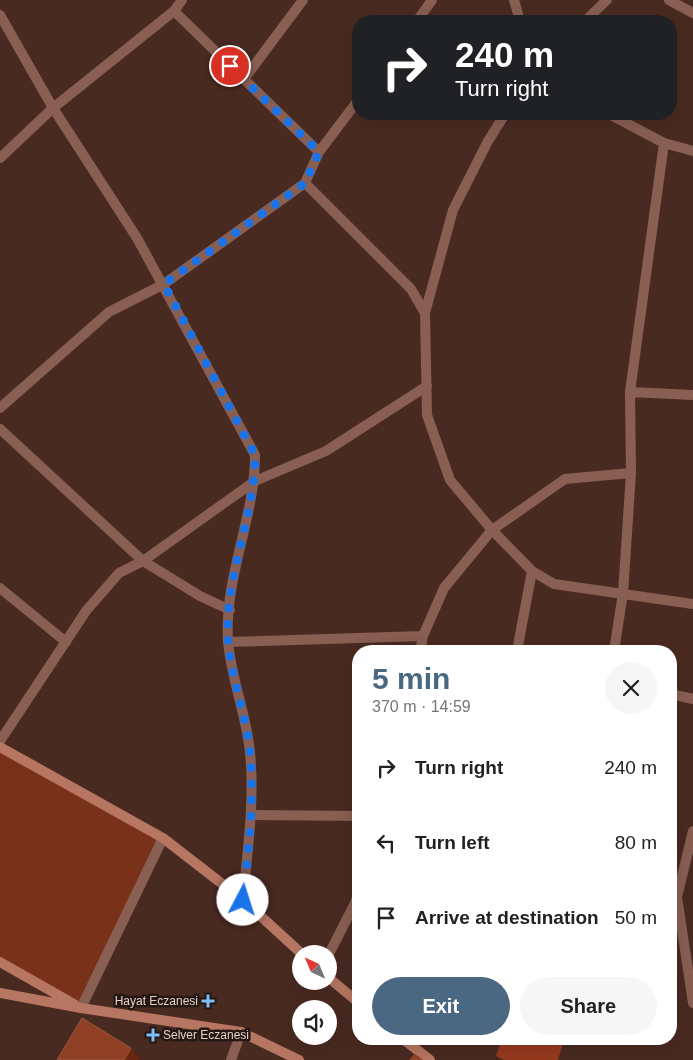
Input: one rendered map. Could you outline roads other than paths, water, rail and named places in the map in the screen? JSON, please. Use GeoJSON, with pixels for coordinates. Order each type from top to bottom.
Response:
{"type":"FeatureCollection","features":[{"type":"Feature","properties":{"kind":"main road"},"geometry":{"type":"LineString","coordinates":[[0,747],[163,838],[243,900],[292,945]]}},
{"type":"Feature","properties":{"kind":"main road"},"geometry":{"type":"LineString","coordinates":[[0,962],[81,1008]]}},
{"type":"Feature","properties":{"kind":"main road"},"geometry":{"type":"LineString","coordinates":[[338,986],[352,997]]}},
{"type":"Feature","properties":{"kind":"main road"},"geometry":{"type":"LineString","coordinates":[[0,993],[81,1008],[241,1032],[299,1060]]}},
{"type":"Feature","properties":{"kind":"main road"},"geometry":{"type":"LineString","coordinates":[[411,1045],[430,1060]]}},
{"type":"Feature","properties":{"kind":"street"},"geometry":{"type":"LineString","coordinates":[[0,158],[53,108],[174,11],[182,0]]}},
{"type":"Feature","properties":{"kind":"street"},"geometry":{"type":"LineString","coordinates":[[244,79],[303,0]]}},
{"type":"Feature","properties":{"kind":"street"},"geometry":{"type":"LineString","coordinates":[[421,15],[432,0]]}},
{"type":"Feature","properties":{"kind":"street"},"geometry":{"type":"LineString","coordinates":[[514,0],[518,15]]}},
{"type":"Feature","properties":{"kind":"street"},"geometry":{"type":"LineString","coordinates":[[591,15],[607,0]]}},
{"type":"Feature","properties":{"kind":"street"},"geometry":{"type":"LineString","coordinates":[[669,0],[693,13]]}},
{"type":"Feature","properties":{"kind":"street"},"geometry":{"type":"LineString","coordinates":[[174,11],[319,152]]}},
{"type":"Feature","properties":{"kind":"street"},"geometry":{"type":"LineString","coordinates":[[0,15],[53,108],[138,238],[255,455],[255,480],[232,580],[228,642],[250,753],[252,781],[243,900]]}},
{"type":"Feature","properties":{"kind":"street"},"geometry":{"type":"LineString","coordinates":[[0,408],[109,312],[164,284],[305,183],[319,152],[352,108]]}},
{"type":"Feature","properties":{"kind":"street"},"geometry":{"type":"LineString","coordinates":[[501,120],[488,141],[453,210],[425,312],[427,415],[450,480],[492,530],[532,571],[554,584],[693,604]]}},
{"type":"Feature","properties":{"kind":"street"},"geometry":{"type":"LineString","coordinates":[[621,120],[664,142],[693,151]]}},
{"type":"Feature","properties":{"kind":"street"},"geometry":{"type":"LineString","coordinates":[[615,645],[623,593],[631,472],[630,392],[664,142]]}},
{"type":"Feature","properties":{"kind":"street"},"geometry":{"type":"LineString","coordinates":[[305,183],[411,289],[425,312]]}},
{"type":"Feature","properties":{"kind":"street"},"geometry":{"type":"LineString","coordinates":[[0,740],[86,611],[119,573],[143,561],[255,480],[326,451],[427,386]]}},
{"type":"Feature","properties":{"kind":"street"},"geometry":{"type":"LineString","coordinates":[[630,392],[693,395]]}},
{"type":"Feature","properties":{"kind":"street"},"geometry":{"type":"LineString","coordinates":[[2,436],[143,561],[200,596],[230,610]]}},
{"type":"Feature","properties":{"kind":"street"},"geometry":{"type":"LineString","coordinates":[[421,645],[423,636],[444,588],[492,530],[565,479],[631,472]]}},
{"type":"Feature","properties":{"kind":"street"},"geometry":{"type":"LineString","coordinates":[[518,645],[532,571]]}},
{"type":"Feature","properties":{"kind":"street"},"geometry":{"type":"LineString","coordinates":[[0,588],[66,642]]}},
{"type":"Feature","properties":{"kind":"street"},"geometry":{"type":"LineString","coordinates":[[228,642],[423,636]]}},
{"type":"Feature","properties":{"kind":"street"},"geometry":{"type":"LineString","coordinates":[[677,695],[693,699]]}},
{"type":"Feature","properties":{"kind":"street"},"geometry":{"type":"LineString","coordinates":[[250,815],[352,816]]}},
{"type":"Feature","properties":{"kind":"street"},"geometry":{"type":"LineString","coordinates":[[693,831],[677,897],[693,1003]]}},
{"type":"Feature","properties":{"kind":"street"},"geometry":{"type":"LineString","coordinates":[[81,1008],[163,838]]}},
{"type":"Feature","properties":{"kind":"street"},"geometry":{"type":"LineString","coordinates":[[334,945],[352,913]]}},
{"type":"Feature","properties":{"kind":"street"},"geometry":{"type":"LineString","coordinates":[[231,1060],[241,1032]]}},
{"type":"Feature","properties":{"kind":"place","name":"Hayat Eczanesi"},"geometry":{"type":"Point","coordinates":[208,1001]}},
{"type":"Feature","properties":{"kind":"place","name":"Selver Eczanesi"},"geometry":{"type":"Point","coordinates":[153,1035]}}]}
